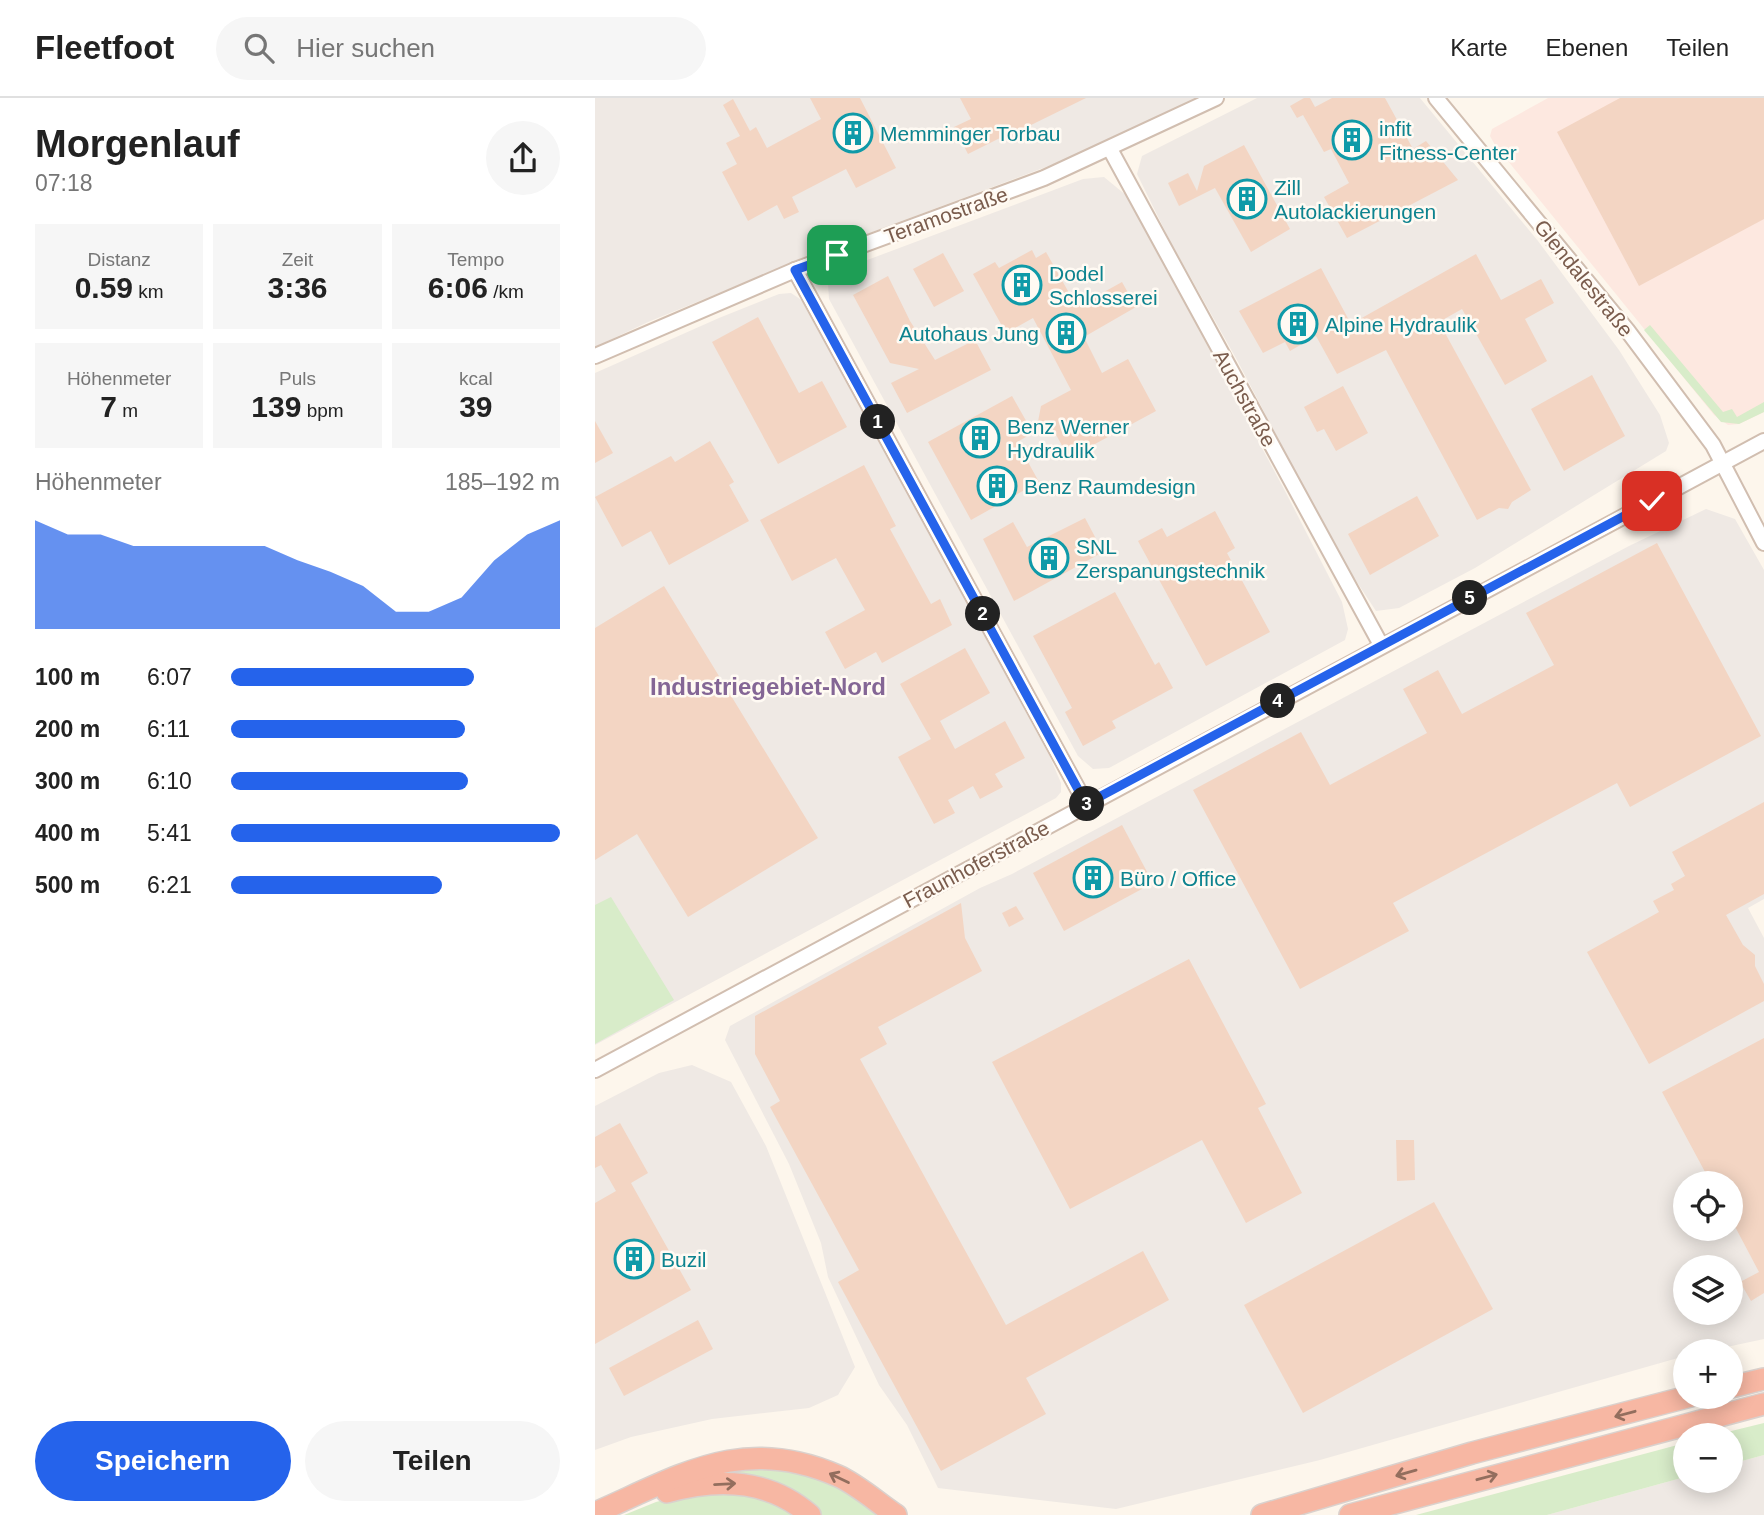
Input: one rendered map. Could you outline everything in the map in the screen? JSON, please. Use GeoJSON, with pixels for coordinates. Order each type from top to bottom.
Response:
{"type":"FeatureCollection","features":[{"type":"Feature","properties":{"kind":"highway"},"geometry":{"type":"LineString","coordinates":[[1743,1384],[1764,1379]]}},
{"type":"Feature","properties":{"kind":"highway"},"geometry":{"type":"LineString","coordinates":[[1262,1515],[1472,1453],[1673,1401]]}},
{"type":"Feature","properties":{"kind":"highway"},"geometry":{"type":"LineString","coordinates":[[1350,1515],[1764,1404]]}},
{"type":"Feature","properties":{"kind":"highway"},"geometry":{"type":"LineString","coordinates":[[595,1513],[716,1462],[753,1457],[782,1459],[840,1477],[896,1515]]}},
{"type":"Feature","properties":{"kind":"highway"},"geometry":{"type":"LineString","coordinates":[[613,1515],[682,1488],[734,1483],[763,1487],[787,1497],[810,1515]]}},
{"type":"Feature","properties":{"kind":"street","name":"Teramostraße"},"geometry":{"type":"LineString","coordinates":[[595,356],[667,322],[795,270],[982,203],[1110,149],[1216,98]]}},
{"type":"Feature","properties":{"kind":"street","name":"Glendalestraße"},"geometry":{"type":"LineString","coordinates":[[1436,98],[1625,327],[1724,463],[1764,542]]}},
{"type":"Feature","properties":{"kind":"street","name":"Auchstraße"},"geometry":{"type":"LineString","coordinates":[[1110,149],[1381,645]]}},
{"type":"Feature","properties":{"kind":"street"},"geometry":{"type":"LineString","coordinates":[[795,270],[1086,804]]}},
{"type":"Feature","properties":{"kind":"street","name":"Fraunhoferstraße"},"geometry":{"type":"LineString","coordinates":[[595,1070],[1764,441]]}},
{"type":"Feature","properties":{"kind":"shaded area"},"geometry":{"type":"Polygon","coordinates":[[[595,98],[1200,98],[1059,162],[835,246],[648,322],[595,347],[595,98]]]}},
{"type":"Feature","properties":{"kind":"shaded area"},"geometry":{"type":"Polygon","coordinates":[[[1257,98],[1420,98],[1538,241],[1619,350],[1660,415],[1669,443],[1666,451],[1475,568],[1399,608],[1376,611],[1339,555],[1237,360],[1170,241],[1137,174],[1142,156],[1257,98]]]}},
{"type":"Feature","properties":{"kind":"shaded area"},"geometry":{"type":"Polygon","coordinates":[[[1548,98],[1764,98],[1764,412],[1739,424],[1728,425],[1714,415],[1495,145],[1490,136],[1492,129],[1548,98]]]}},
{"type":"Feature","properties":{"kind":"shaded area"},"geometry":{"type":"Polygon","coordinates":[[[1104,177],[1127,196],[1342,602],[1348,629],[1345,640],[1109,768],[1093,769],[1078,756],[829,299],[828,284],[838,271],[1083,179],[1104,177]]]}},
{"type":"Feature","properties":{"kind":"shaded area"},"geometry":{"type":"Polygon","coordinates":[[[791,293],[803,301],[871,425],[1050,757],[1061,783],[1061,792],[1056,798],[595,1045],[595,373],[719,318],[779,294],[791,293]]]}},
{"type":"Feature","properties":{"kind":"shaded area"},"geometry":{"type":"Polygon","coordinates":[[[1706,509],[1735,519],[1764,570],[1764,899],[1748,908],[1764,938],[1764,1339],[1743,1344],[1743,1339],[1673,1339],[1673,1359],[1320,1460],[1116,1509],[938,1488],[907,1425],[879,1385],[828,1277],[821,1243],[789,1164],[725,1040],[730,1026],[980,888],[1012,874],[1629,546],[1706,509]]]}},
{"type":"Feature","properties":{"kind":"shaded area"},"geometry":{"type":"Polygon","coordinates":[[[692,1065],[731,1082],[766,1146],[855,1367],[838,1395],[809,1408],[712,1419],[631,1437],[595,1450],[595,1106],[659,1073],[692,1065]]]}},
{"type":"Feature","properties":{"kind":"shaded area"},"geometry":{"type":"Polygon","coordinates":[[[1764,1455],[1764,1515],[1547,1515],[1673,1480],[1673,1493],[1743,1493],[1743,1461],[1764,1455]]]}},
{"type":"Feature","properties":{"kind":"green space"},"geometry":{"type":"Polygon","coordinates":[[[1650,325],[1723,412],[1732,409],[1737,417],[1764,402],[1764,412],[1739,424],[1721,422],[1644,330],[1650,325]]]}},
{"type":"Feature","properties":{"kind":"green space"},"geometry":{"type":"Polygon","coordinates":[[[611,897],[674,1000],[595,1044],[595,905],[611,897]]]}},
{"type":"Feature","properties":{"kind":"green space"},"geometry":{"type":"Polygon","coordinates":[[[1764,1423],[1764,1455],[1743,1461],[1743,1428],[1764,1423]]]}},
{"type":"Feature","properties":{"kind":"green space"},"geometry":{"type":"Polygon","coordinates":[[[1673,1446],[1673,1480],[1547,1515],[1416,1515],[1673,1446]]]}},
{"type":"Feature","properties":{"kind":"green space"},"geometry":{"type":"Polygon","coordinates":[[[777,1466],[832,1481],[884,1515],[820,1515],[711,1476],[729,1468],[777,1466]]]}},
{"type":"Feature","properties":{"kind":"green space"},"geometry":{"type":"Polygon","coordinates":[[[691,1493],[757,1494],[797,1515],[624,1515],[656,1502],[691,1493]]]}},
{"type":"Feature","properties":{"kind":"building"},"geometry":{"type":"Polygon","coordinates":[[[810,98],[860,98],[896,168],[856,188],[846,169],[792,197],[799,212],[784,219],[777,205],[748,221],[722,172],[737,164],[726,143],[740,136],[723,105],[733,99],[750,131],[756,127],[767,148],[821,119],[810,98]]]}},
{"type":"Feature","properties":{"kind":"building"},"geometry":{"type":"Polygon","coordinates":[[[960,98],[1086,98],[1031,125],[1032,130],[1010,133],[968,154],[954,127],[971,119],[960,98]]]}},
{"type":"Feature","properties":{"kind":"building"},"geometry":{"type":"Polygon","coordinates":[[[1304,98],[1310,98],[1315,107],[1332,98],[1385,98],[1413,149],[1426,141],[1458,180],[1347,238],[1324,197],[1349,183],[1331,149],[1324,152],[1303,115],[1297,118],[1290,106],[1304,98]]]}},
{"type":"Feature","properties":{"kind":"building"},"geometry":{"type":"Polygon","coordinates":[[[1620,98],[1764,98],[1764,219],[1639,286],[1557,132],[1620,98]]]}},
{"type":"Feature","properties":{"kind":"building","name":"Zill Autolackierungen"},"geometry":{"type":"Polygon","coordinates":[[[1244,145],[1290,229],[1251,252],[1215,188],[1179,206],[1168,183],[1188,173],[1197,191],[1204,166],[1244,145]]]}},
{"type":"Feature","properties":{"kind":"building"},"geometry":{"type":"Polygon","coordinates":[[[1032,250],[1036,258],[1046,252],[1077,307],[1122,282],[1136,307],[1084,337],[1102,373],[1128,359],[1156,411],[1069,458],[1050,424],[1036,432],[1041,406],[1071,390],[1033,318],[1006,333],[973,274],[995,262],[999,268],[1032,250]]]}},
{"type":"Feature","properties":{"kind":"building"},"geometry":{"type":"Polygon","coordinates":[[[943,253],[964,291],[934,307],[913,269],[943,253]]]}},
{"type":"Feature","properties":{"kind":"building"},"geometry":{"type":"Polygon","coordinates":[[[1476,254],[1501,300],[1541,279],[1554,303],[1525,319],[1547,361],[1505,385],[1462,309],[1439,322],[1531,490],[1512,502],[1508,509],[1499,508],[1477,520],[1386,350],[1337,374],[1316,336],[1290,351],[1285,342],[1263,353],[1239,311],[1321,268],[1351,324],[1476,254]]]}},
{"type":"Feature","properties":{"kind":"building"},"geometry":{"type":"Polygon","coordinates":[[[888,276],[910,321],[935,360],[975,340],[991,370],[907,413],[891,383],[919,369],[890,363],[853,295],[888,276]]]}},
{"type":"Feature","properties":{"kind":"building"},"geometry":{"type":"Polygon","coordinates":[[[758,317],[799,393],[822,381],[847,427],[778,464],[712,342],[758,317]]]}},
{"type":"Feature","properties":{"kind":"building"},"geometry":{"type":"Polygon","coordinates":[[[1592,375],[1625,436],[1564,471],[1531,409],[1592,375]]]}},
{"type":"Feature","properties":{"kind":"building"},"geometry":{"type":"Polygon","coordinates":[[[1343,386],[1368,433],[1336,451],[1324,429],[1317,432],[1304,407],[1343,386]]]}},
{"type":"Feature","properties":{"kind":"building"},"geometry":{"type":"Polygon","coordinates":[[[1012,396],[1033,433],[1017,442],[1039,482],[971,520],[928,442],[1012,396]]]}},
{"type":"Feature","properties":{"kind":"building"},"geometry":{"type":"Polygon","coordinates":[[[595,421],[613,453],[595,463],[595,421]]]}},
{"type":"Feature","properties":{"kind":"building"},"geometry":{"type":"Polygon","coordinates":[[[710,441],[734,482],[729,485],[749,521],[669,565],[651,531],[622,547],[595,497],[671,456],[675,462],[710,441]]]}},
{"type":"Feature","properties":{"kind":"building"},"geometry":{"type":"Polygon","coordinates":[[[864,465],[896,526],[890,529],[931,604],[940,599],[952,625],[882,663],[876,652],[845,669],[825,632],[865,610],[836,558],[792,581],[760,520],[864,465]]]}},
{"type":"Feature","properties":{"kind":"building"},"geometry":{"type":"Polygon","coordinates":[[[1417,496],[1439,536],[1370,575],[1348,534],[1417,496]]]}},
{"type":"Feature","properties":{"kind":"building"},"geometry":{"type":"Polygon","coordinates":[[[1215,511],[1235,548],[1227,553],[1270,632],[1206,666],[1138,541],[1162,528],[1167,537],[1215,511]]]}},
{"type":"Feature","properties":{"kind":"building","name":"SNL Zerspanungstechnik"},"geometry":{"type":"Polygon","coordinates":[[[1085,518],[1103,552],[1014,601],[983,539],[1013,522],[1027,547],[1085,518]]]}},
{"type":"Feature","properties":{"kind":"building"},"geometry":{"type":"Polygon","coordinates":[[[1657,543],[1761,736],[1630,807],[1617,783],[1393,903],[1409,931],[1300,989],[1193,790],[1301,732],[1330,785],[1427,733],[1403,689],[1438,670],[1462,714],[1554,665],[1526,613],[1657,543]]]}},
{"type":"Feature","properties":{"kind":"building"},"geometry":{"type":"Polygon","coordinates":[[[664,586],[818,838],[688,917],[637,834],[595,860],[595,628],[664,586]]]}},
{"type":"Feature","properties":{"kind":"building"},"geometry":{"type":"Polygon","coordinates":[[[1115,592],[1155,665],[1159,662],[1173,688],[1112,721],[1116,728],[1083,746],[1065,712],[1072,708],[1033,636],[1115,592]]]}},
{"type":"Feature","properties":{"kind":"building"},"geometry":{"type":"Polygon","coordinates":[[[965,648],[990,693],[940,721],[955,749],[1005,721],[1025,758],[995,774],[1003,787],[980,799],[973,786],[948,800],[955,813],[934,824],[898,757],[931,739],[900,684],[965,648]]]}},
{"type":"Feature","properties":{"kind":"building"},"geometry":{"type":"Polygon","coordinates":[[[1764,802],[1764,894],[1726,915],[1743,945],[1755,955],[1755,966],[1764,984],[1764,1001],[1649,1064],[1587,952],[1659,912],[1653,901],[1674,890],[1671,884],[1685,876],[1672,852],[1764,802]]]}},
{"type":"Feature","properties":{"kind":"building","name":"Büro / Office"},"geometry":{"type":"Polygon","coordinates":[[[1122,825],[1153,883],[1064,931],[1033,873],[1122,825]]]}},
{"type":"Feature","properties":{"kind":"building"},"geometry":{"type":"Polygon","coordinates":[[[961,903],[965,938],[982,971],[878,1027],[887,1044],[860,1059],[1006,1325],[1143,1251],[1169,1300],[1026,1378],[1046,1414],[941,1471],[838,1282],[859,1270],[770,1107],[780,1101],[755,1054],[755,1016],[961,903]]]}},
{"type":"Feature","properties":{"kind":"building"},"geometry":{"type":"Polygon","coordinates":[[[1016,906],[1024,919],[1009,927],[1002,913],[1016,906]]]}},
{"type":"Feature","properties":{"kind":"building"},"geometry":{"type":"Polygon","coordinates":[[[1189,959],[1266,1104],[1258,1108],[1302,1193],[1246,1223],[1202,1140],[1070,1209],[992,1062],[1189,959]]]}},
{"type":"Feature","properties":{"kind":"building"},"geometry":{"type":"Polygon","coordinates":[[[1764,1038],[1764,1293],[1751,1301],[1743,1287],[1743,1280],[1759,1272],[1743,1241],[1743,1171],[1705,1171],[1662,1092],[1764,1038]]]}},
{"type":"Feature","properties":{"kind":"building","name":"Buzil"},"geometry":{"type":"Polygon","coordinates":[[[620,1123],[648,1173],[631,1183],[691,1290],[595,1344],[595,1203],[616,1191],[601,1165],[595,1168],[595,1137],[620,1123]]]}},
{"type":"Feature","properties":{"kind":"building"},"geometry":{"type":"Polygon","coordinates":[[[1396,1140],[1414,1140],[1415,1180],[1397,1181],[1396,1140]]]}},
{"type":"Feature","properties":{"kind":"building"},"geometry":{"type":"Polygon","coordinates":[[[1434,1202],[1493,1309],[1303,1413],[1244,1305],[1434,1202]]]}},
{"type":"Feature","properties":{"kind":"building"},"geometry":{"type":"Polygon","coordinates":[[[698,1320],[713,1349],[624,1396],[609,1368],[698,1320]]]}},
{"type":"Feature","properties":{"kind":"place","name":"Memminger Torbau"},"geometry":{"type":"Point","coordinates":[853,133]}},
{"type":"Feature","properties":{"kind":"place","name":"infit Fitness-Center"},"geometry":{"type":"Point","coordinates":[1352,140]}},
{"type":"Feature","properties":{"kind":"place","name":"Zill Autolackierungen"},"geometry":{"type":"Point","coordinates":[1247,199]}},
{"type":"Feature","properties":{"kind":"place","name":"Dodel Schlosserei"},"geometry":{"type":"Point","coordinates":[1022,285]}},
{"type":"Feature","properties":{"kind":"place","name":"Alpine Hydraulik"},"geometry":{"type":"Point","coordinates":[1298,324]}},
{"type":"Feature","properties":{"kind":"place","name":"Autohaus Jung"},"geometry":{"type":"Point","coordinates":[1066,333]}},
{"type":"Feature","properties":{"kind":"place","name":"Benz Werner Hydraulik"},"geometry":{"type":"Point","coordinates":[980,438]}},
{"type":"Feature","properties":{"kind":"place","name":"Benz Raumdesign"},"geometry":{"type":"Point","coordinates":[997,486]}},
{"type":"Feature","properties":{"kind":"place","name":"SNL Zerspanungstechnik"},"geometry":{"type":"Point","coordinates":[1049,558]}},
{"type":"Feature","properties":{"kind":"place","name":"Büro / Office"},"geometry":{"type":"Point","coordinates":[1093,878]}},
{"type":"Feature","properties":{"kind":"place","name":"Buzil"},"geometry":{"type":"Point","coordinates":[634,1259]}},
{"type":"Feature","properties":{"kind":"district","name":"Industriegebiet-Nord"},"geometry":{"type":"Point","coordinates":[768,686]}},
{"type":"Feature","properties":{"kind":"route"},"geometry":{"type":"LineString","coordinates":[[837,255],[795,270],[1086,804],[1652,501]]}}]}
